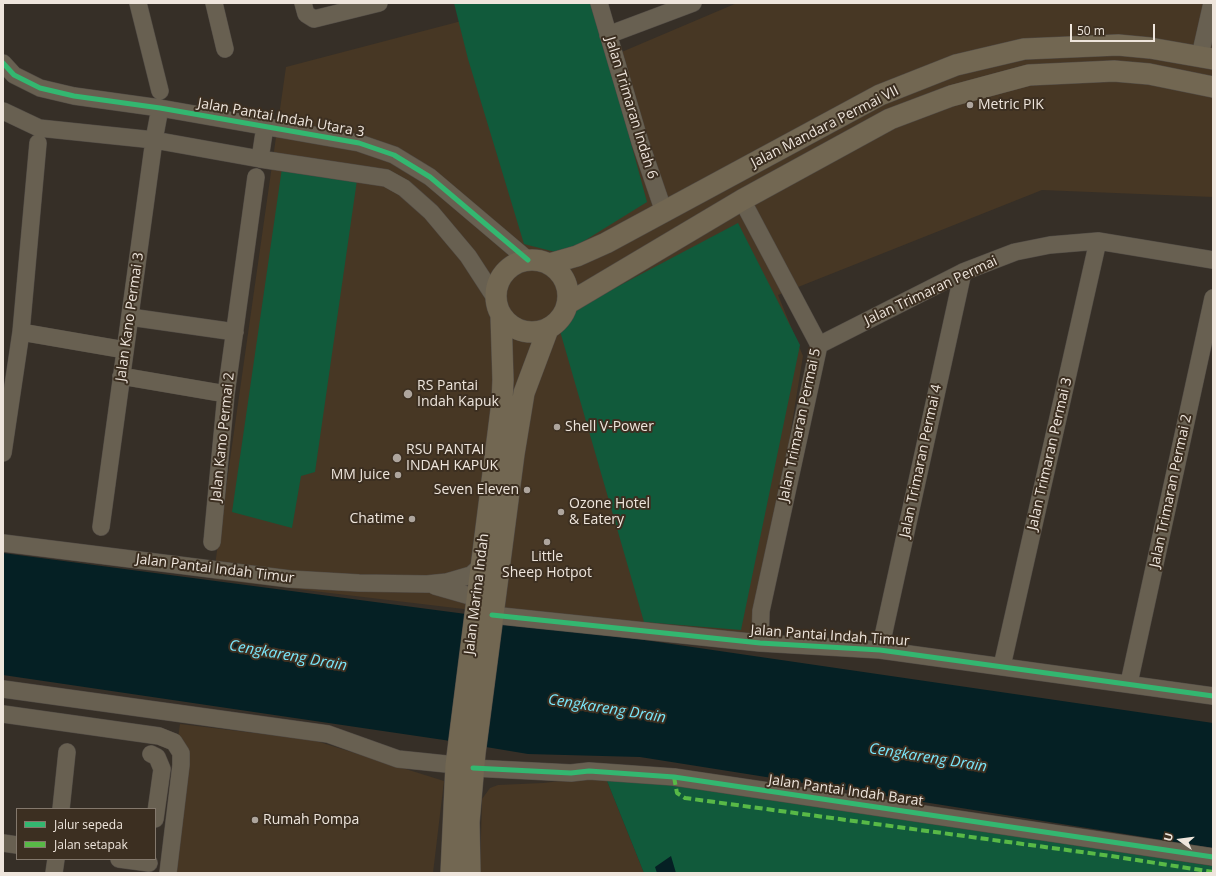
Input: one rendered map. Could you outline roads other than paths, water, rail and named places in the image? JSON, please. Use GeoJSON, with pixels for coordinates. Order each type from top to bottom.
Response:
{"type":"FeatureCollection","features":[{"type":"Feature","properties":{"kind":"main road","name":"Jalan Mandara Permai VII"},"geometry":{"type":"LineString","coordinates":[[549,264],[577,256],[664,212],[880,95],[956,65],[1024,49],[1118,45],[1150,48],[1207,58]]}},
{"type":"Feature","properties":{"kind":"main road","name":"Jalan Mandara Permai VII"},"geometry":{"type":"LineString","coordinates":[[567,304],[742,200],[890,119],[951,96],[1030,75],[1114,71],[1149,74],[1213,87]]}},
{"type":"Feature","properties":{"kind":"main road"},"geometry":{"type":"LineString","coordinates":[[528,260],[539,260],[549,264],[559,271],[565,281],[568,292],[564,314],[548,329],[536,332],[522,332],[510,326],[498,308],[497,285],[504,273],[514,264],[528,260]]}},
{"type":"Feature","properties":{"kind":"main road","name":"Jalan Marina Indah"},"geometry":{"type":"LineString","coordinates":[[484,611],[480,567],[502,402],[503,372],[498,308]]}},
{"type":"Feature","properties":{"kind":"main road","name":"Jalan Marina Indah"},"geometry":{"type":"LineString","coordinates":[[451,873],[462,800],[465,759],[484,611],[520,413],[530,374],[548,329]]}},
{"type":"Feature","properties":{"kind":"main road"},"geometry":{"type":"LineString","coordinates":[[503,372],[510,365],[517,363],[523,366],[530,374]]}},
{"type":"Feature","properties":{"kind":"main road","name":"Jalan Marina Indah"},"geometry":{"type":"LineString","coordinates":[[462,800],[469,822],[470,873]]}},
{"type":"Feature","properties":{"kind":"street"},"geometry":{"type":"LineString","coordinates":[[138,3],[160,91]]}},
{"type":"Feature","properties":{"kind":"street"},"geometry":{"type":"LineString","coordinates":[[214,3],[225,49]]}},
{"type":"Feature","properties":{"kind":"street"},"geometry":{"type":"LineString","coordinates":[[303,3],[306,14],[314,20],[379,3]]}},
{"type":"Feature","properties":{"kind":"street","name":"Jalan Trimaran Indah 6"},"geometry":{"type":"LineString","coordinates":[[599,3],[640,142],[664,212]]}},
{"type":"Feature","properties":{"kind":"street"},"geometry":{"type":"LineString","coordinates":[[608,35],[693,3]]}},
{"type":"Feature","properties":{"kind":"street"},"geometry":{"type":"LineString","coordinates":[[1207,58],[1212,3]]}},
{"type":"Feature","properties":{"kind":"street","name":"Jalan Pantai Indah Utara 3"},"geometry":{"type":"LineString","coordinates":[[3,63],[14,75],[40,88],[74,96],[160,108],[360,143],[394,155],[430,177],[528,260]]}},
{"type":"Feature","properties":{"kind":"street","name":"Jalan Kano Permai 3"},"geometry":{"type":"LineString","coordinates":[[101,527],[154,140],[160,108]]}},
{"type":"Feature","properties":{"kind":"street"},"geometry":{"type":"LineString","coordinates":[[3,111],[39,128],[154,140],[260,159],[386,178],[404,188],[431,212],[468,256],[498,308]]}},
{"type":"Feature","properties":{"kind":"street"},"geometry":{"type":"LineString","coordinates":[[260,159],[265,126]]}},
{"type":"Feature","properties":{"kind":"street"},"geometry":{"type":"LineString","coordinates":[[3,453],[21,332],[38,144]]}},
{"type":"Feature","properties":{"kind":"street","name":"Jalan Kano Permai 2"},"geometry":{"type":"LineString","coordinates":[[212,542],[226,394],[236,332],[256,177]]}},
{"type":"Feature","properties":{"kind":"street","name":"Jalan Trimaran Permai 5"},"geometry":{"type":"LineString","coordinates":[[742,200],[819,345],[761,611],[760,643]]}},
{"type":"Feature","properties":{"kind":"street","name":"Jalan Trimaran Permai"},"geometry":{"type":"LineString","coordinates":[[819,345],[963,272],[1015,252],[1050,246],[1098,241],[1213,260]]}},
{"type":"Feature","properties":{"kind":"street","name":"Jalan Trimaran Permai 3"},"geometry":{"type":"LineString","coordinates":[[1002,666],[1098,241]]}},
{"type":"Feature","properties":{"kind":"street","name":"Jalan Trimaran Permai 4"},"geometry":{"type":"LineString","coordinates":[[880,650],[963,272]]}},
{"type":"Feature","properties":{"kind":"street","name":"Jalan Trimaran Permai 2"},"geometry":{"type":"LineString","coordinates":[[1129,683],[1213,298]]}},
{"type":"Feature","properties":{"kind":"street"},"geometry":{"type":"LineString","coordinates":[[130,317],[236,332]]}},
{"type":"Feature","properties":{"kind":"street"},"geometry":{"type":"LineString","coordinates":[[21,332],[125,350]]}},
{"type":"Feature","properties":{"kind":"street"},"geometry":{"type":"LineString","coordinates":[[121,376],[226,394]]}},
{"type":"Feature","properties":{"kind":"street","name":"Jalan Pantai Indah Timur"},"geometry":{"type":"LineString","coordinates":[[3,543],[290,579],[359,583],[427,584],[464,578],[480,567]]}},
{"type":"Feature","properties":{"kind":"street","name":"Jalan Pantai Indah Timur"},"geometry":{"type":"LineString","coordinates":[[427,584],[484,611],[760,643],[880,650],[1129,683],[1213,696]]}},
{"type":"Feature","properties":{"kind":"street","name":"Jalan Pantai Indah Barat"},"geometry":{"type":"LineString","coordinates":[[3,689],[328,734],[398,759],[465,759],[571,774],[589,771],[674,777],[1213,857]]}},
{"type":"Feature","properties":{"kind":"street"},"geometry":{"type":"LineString","coordinates":[[68,724],[72,699]]}},
{"type":"Feature","properties":{"kind":"street"},"geometry":{"type":"LineString","coordinates":[[3,714],[159,736],[174,742],[181,753],[181,765],[168,873]]}},
{"type":"Feature","properties":{"kind":"street"},"geometry":{"type":"LineString","coordinates":[[61,808],[67,752]]}},
{"type":"Feature","properties":{"kind":"street"},"geometry":{"type":"LineString","coordinates":[[151,754],[157,757],[162,769],[156,813]]}},
{"type":"Feature","properties":{"kind":"street"},"geometry":{"type":"LineString","coordinates":[[3,843],[16,845]]}},
{"type":"Feature","properties":{"kind":"street"},"geometry":{"type":"LineString","coordinates":[[54,873],[56,860]]}},
{"type":"Feature","properties":{"kind":"street"},"geometry":{"type":"LineString","coordinates":[[124,860],[149,865]]}},
{"type":"Feature","properties":{"kind":"water","name":"Cengkareng Drain"},"geometry":{"type":"Polygon","coordinates":[[[3,553],[466,614],[1213,723],[1213,848],[640,757],[528,754],[444,740],[3,675],[3,553]]]}},
{"type":"Feature","properties":{"kind":"water"},"geometry":{"type":"Polygon","coordinates":[[[671,856],[676,873],[657,873],[655,867],[671,856]]]}},
{"type":"Feature","properties":{"kind":"place","name":"Metric PIK"},"geometry":{"type":"Point","coordinates":[970,105]}},
{"type":"Feature","properties":{"kind":"place","name":"RS Pantai Indah Kapuk"},"geometry":{"type":"Point","coordinates":[408,394]}},
{"type":"Feature","properties":{"kind":"place","name":"Shell V-Power"},"geometry":{"type":"Point","coordinates":[557,427]}},
{"type":"Feature","properties":{"kind":"place","name":"RSU PANTAI INDAH KAPUK"},"geometry":{"type":"Point","coordinates":[397,458]}},
{"type":"Feature","properties":{"kind":"place","name":"MM Juice"},"geometry":{"type":"Point","coordinates":[398,475]}},
{"type":"Feature","properties":{"kind":"place","name":"Seven Eleven"},"geometry":{"type":"Point","coordinates":[527,490]}},
{"type":"Feature","properties":{"kind":"place","name":"Ozone Hotel & Eatery"},"geometry":{"type":"Point","coordinates":[561,512]}},
{"type":"Feature","properties":{"kind":"place","name":"Chatime"},"geometry":{"type":"Point","coordinates":[412,519]}},
{"type":"Feature","properties":{"kind":"place","name":"Little Sheep Hotpot"},"geometry":{"type":"Point","coordinates":[547,542]}},
{"type":"Feature","properties":{"kind":"place","name":"Rumah Pompa"},"geometry":{"type":"Point","coordinates":[255,820]}}]}
